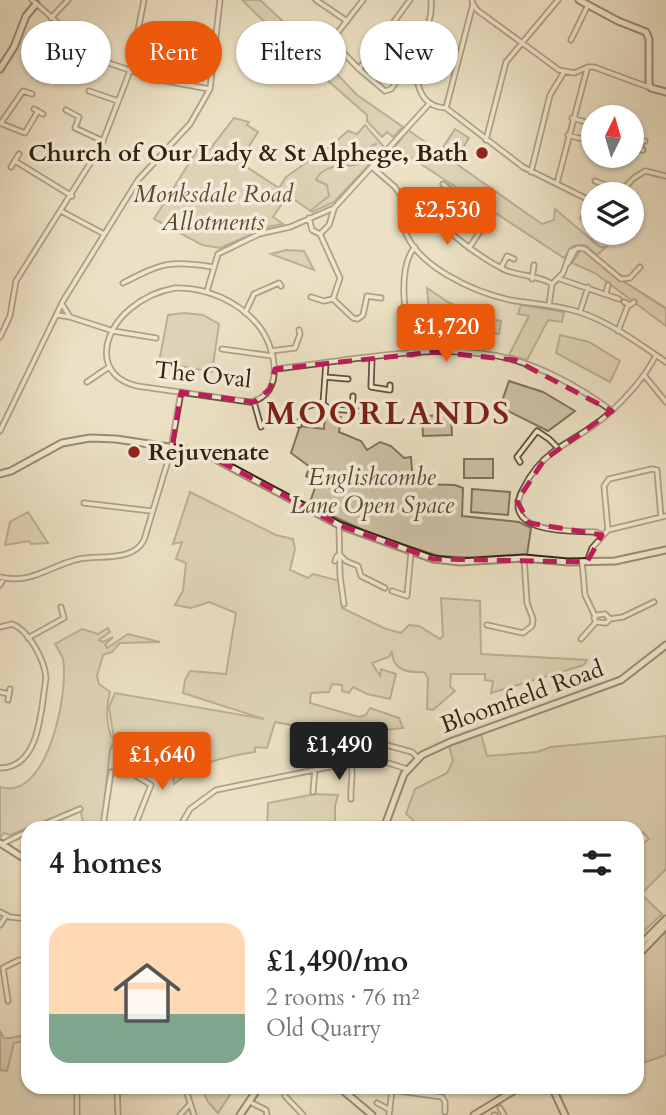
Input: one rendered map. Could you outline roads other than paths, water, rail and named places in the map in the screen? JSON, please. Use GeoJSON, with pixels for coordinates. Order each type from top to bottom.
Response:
{"type":"FeatureCollection","features":[{"type":"Feature","properties":{"kind":"main road"},"geometry":{"type":"LineString","coordinates":[[644,944],[666,919]]}},
{"type":"Feature","properties":{"kind":"main road"},"geometry":{"type":"LineString","coordinates":[[644,944],[666,926]]}},
{"type":"Feature","properties":{"kind":"main road"},"geometry":{"type":"LineString","coordinates":[[474,1115],[508,1094]]}},
{"type":"Feature","properties":{"kind":"street"},"geometry":{"type":"LineString","coordinates":[[51,18],[68,0]]}},
{"type":"Feature","properties":{"kind":"street"},"geometry":{"type":"LineString","coordinates":[[140,21],[144,0]]}},
{"type":"Feature","properties":{"kind":"street"},"geometry":{"type":"LineString","coordinates":[[0,430],[56,315],[104,234],[144,173],[194,119],[210,89],[220,0]]}},
{"type":"Feature","properties":{"kind":"street"},"geometry":{"type":"LineString","coordinates":[[316,0],[347,21],[363,0]]}},
{"type":"Feature","properties":{"kind":"street"},"geometry":{"type":"LineString","coordinates":[[346,56],[359,69],[410,0]]}},
{"type":"Feature","properties":{"kind":"street"},"geometry":{"type":"LineString","coordinates":[[429,21],[431,0]]}},
{"type":"Feature","properties":{"kind":"street"},"geometry":{"type":"LineString","coordinates":[[485,140],[506,62],[558,0]]}},
{"type":"Feature","properties":{"kind":"street"},"geometry":{"type":"LineString","coordinates":[[579,0],[646,32],[649,39],[651,88]]}},
{"type":"Feature","properties":{"kind":"street"},"geometry":{"type":"LineString","coordinates":[[0,69],[14,47],[34,2],[93,57],[125,69]]}},
{"type":"Feature","properties":{"kind":"street"},"geometry":{"type":"LineString","coordinates":[[473,2],[477,10],[564,72],[575,73],[587,66],[594,67],[666,92]]}},
{"type":"Feature","properties":{"kind":"street"},"geometry":{"type":"LineString","coordinates":[[445,108],[473,2]]}},
{"type":"Feature","properties":{"kind":"street"},"geometry":{"type":"LineString","coordinates":[[571,40],[587,6]]}},
{"type":"Feature","properties":{"kind":"street"},"geometry":{"type":"LineString","coordinates":[[556,183],[587,66]]}},
{"type":"Feature","properties":{"kind":"street"},"geometry":{"type":"LineString","coordinates":[[531,172],[550,95],[564,72]]}},
{"type":"Feature","properties":{"kind":"street"},"geometry":{"type":"LineString","coordinates":[[0,337],[10,316],[16,281],[72,196],[103,141],[125,84]]}},
{"type":"Feature","properties":{"kind":"street"},"geometry":{"type":"LineString","coordinates":[[182,84],[210,89]]}},
{"type":"Feature","properties":{"kind":"street"},"geometry":{"type":"LineString","coordinates":[[378,84],[387,91],[393,84]]}},
{"type":"Feature","properties":{"kind":"street"},"geometry":{"type":"LineString","coordinates":[[419,84],[429,104],[445,108],[531,172],[568,191],[581,194]]}},
{"type":"Feature","properties":{"kind":"street"},"geometry":{"type":"LineString","coordinates":[[32,94],[23,91],[1,123],[25,133],[36,110],[43,114]]}},
{"type":"Feature","properties":{"kind":"street"},"geometry":{"type":"LineString","coordinates":[[89,91],[118,102]]}},
{"type":"Feature","properties":{"kind":"street"},"geometry":{"type":"LineString","coordinates":[[206,291],[216,256],[259,234],[290,227],[334,208],[429,104]]}},
{"type":"Feature","properties":{"kind":"street"},"geometry":{"type":"LineString","coordinates":[[66,110],[79,117],[75,128],[103,141]]}},
{"type":"Feature","properties":{"kind":"street"},"geometry":{"type":"LineString","coordinates":[[572,118],[581,121]]}},
{"type":"Feature","properties":{"kind":"street"},"geometry":{"type":"LineString","coordinates":[[568,135],[581,139]]}},
{"type":"Feature","properties":{"kind":"street"},"geometry":{"type":"LineString","coordinates":[[11,167],[19,154]]}},
{"type":"Feature","properties":{"kind":"street"},"geometry":{"type":"LineString","coordinates":[[15,161],[72,196]]}},
{"type":"Feature","properties":{"kind":"street"},"geometry":{"type":"LineString","coordinates":[[373,167],[401,196],[403,228],[415,247],[442,272],[478,290],[510,300],[550,305],[580,313],[618,331],[666,362]]}},
{"type":"Feature","properties":{"kind":"street"},"geometry":{"type":"LineString","coordinates":[[595,181],[621,191],[645,171],[666,176]]}},
{"type":"Feature","properties":{"kind":"street"},"geometry":{"type":"LineString","coordinates":[[441,226],[462,199],[443,184]]}},
{"type":"Feature","properties":{"kind":"street"},"geometry":{"type":"LineString","coordinates":[[401,196],[410,194],[441,226],[501,268],[552,284]]}},
{"type":"Feature","properties":{"kind":"street"},"geometry":{"type":"LineString","coordinates":[[320,234],[329,225],[334,208]]}},
{"type":"Feature","properties":{"kind":"street"},"geometry":{"type":"LineString","coordinates":[[61,211],[104,234]]}},
{"type":"Feature","properties":{"kind":"street"},"geometry":{"type":"LineString","coordinates":[[469,248],[491,215]]}},
{"type":"Feature","properties":{"kind":"street"},"geometry":{"type":"LineString","coordinates":[[309,218],[312,230],[320,234],[340,278],[333,299]]}},
{"type":"Feature","properties":{"kind":"street"},"geometry":{"type":"LineString","coordinates":[[412,354],[404,274],[407,257],[415,247]]}},
{"type":"Feature","properties":{"kind":"street"},"geometry":{"type":"LineString","coordinates":[[552,284],[560,279],[571,251],[576,249],[585,249],[621,279],[630,278],[640,267]]}},
{"type":"Feature","properties":{"kind":"street"},"geometry":{"type":"LineString","coordinates":[[501,268],[508,256],[514,259]]}},
{"type":"Feature","properties":{"kind":"street"},"geometry":{"type":"LineString","coordinates":[[123,284],[162,265],[179,263],[213,267]]}},
{"type":"Feature","properties":{"kind":"street"},"geometry":{"type":"LineString","coordinates":[[532,279],[534,265]]}},
{"type":"Feature","properties":{"kind":"street"},"geometry":{"type":"LineString","coordinates":[[245,313],[254,294],[280,284],[275,277]]}},
{"type":"Feature","properties":{"kind":"street"},"geometry":{"type":"LineString","coordinates":[[560,279],[619,299]]}},
{"type":"Feature","properties":{"kind":"street"},"geometry":{"type":"LineString","coordinates":[[550,305],[552,284]]}},
{"type":"Feature","properties":{"kind":"street"},"geometry":{"type":"LineString","coordinates":[[606,293],[608,285]]}},
{"type":"Feature","properties":{"kind":"street"},"geometry":{"type":"LineString","coordinates":[[580,313],[588,287]]}},
{"type":"Feature","properties":{"kind":"street","name":"The Oval"},"geometry":{"type":"LineString","coordinates":[[109,367],[114,377],[123,383],[254,402],[263,398],[270,389],[275,369],[272,354],[259,326],[223,298],[206,291],[184,288],[157,293],[129,310],[113,331]]}},
{"type":"Feature","properties":{"kind":"street"},"geometry":{"type":"LineString","coordinates":[[311,297],[333,299],[353,318],[358,319],[363,315],[368,296],[381,298]]}},
{"type":"Feature","properties":{"kind":"street"},"geometry":{"type":"LineString","coordinates":[[618,331],[626,303],[634,302]]}},
{"type":"Feature","properties":{"kind":"street"},"geometry":{"type":"LineString","coordinates":[[62,304],[71,317]]}},
{"type":"Feature","properties":{"kind":"street"},"geometry":{"type":"LineString","coordinates":[[56,315],[71,317],[113,331],[156,338]]}},
{"type":"Feature","properties":{"kind":"street"},"geometry":{"type":"LineString","coordinates":[[222,349],[272,354],[295,348],[299,330]]}},
{"type":"Feature","properties":{"kind":"street"},"geometry":{"type":"LineString","coordinates":[[87,382],[109,367],[107,350],[113,331]]}},
{"type":"Feature","properties":{"kind":"street"},"geometry":{"type":"LineString","coordinates":[[275,369],[412,354],[464,352],[515,360],[552,375],[611,411]]}},
{"type":"Feature","properties":{"kind":"street"},"geometry":{"type":"LineString","coordinates":[[602,535],[596,532],[533,525],[518,513],[519,497],[529,478],[544,460],[611,411],[644,375],[655,357]]}},
{"type":"Feature","properties":{"kind":"street"},"geometry":{"type":"LineString","coordinates":[[372,358],[371,387],[390,390]]}},
{"type":"Feature","properties":{"kind":"street"},"geometry":{"type":"LineString","coordinates":[[322,402],[326,363]]}},
{"type":"Feature","properties":{"kind":"street"},"geometry":{"type":"LineString","coordinates":[[644,375],[666,402]]}},
{"type":"Feature","properties":{"kind":"street"},"geometry":{"type":"LineString","coordinates":[[325,377],[348,379]]}},
{"type":"Feature","properties":{"kind":"street"},"geometry":{"type":"LineString","coordinates":[[0,584],[2,578],[34,577],[75,560],[116,556],[136,550],[144,540],[172,448],[181,392]]}},
{"type":"Feature","properties":{"kind":"street"},"geometry":{"type":"LineString","coordinates":[[352,411],[353,396]]}},
{"type":"Feature","properties":{"kind":"street"},"geometry":{"type":"LineString","coordinates":[[254,402],[261,428]]}},
{"type":"Feature","properties":{"kind":"street"},"geometry":{"type":"LineString","coordinates":[[322,402],[330,410],[359,411]]}},
{"type":"Feature","properties":{"kind":"street"},"geometry":{"type":"LineString","coordinates":[[299,425],[303,408],[322,402]]}},
{"type":"Feature","properties":{"kind":"street"},"geometry":{"type":"LineString","coordinates":[[520,462],[517,457],[537,431],[558,449]]}},
{"type":"Feature","properties":{"kind":"street"},"geometry":{"type":"LineString","coordinates":[[0,474],[11,471],[52,447],[81,439],[101,438],[192,451],[212,457],[339,525],[411,552],[455,562],[524,558],[584,562],[625,560],[666,550]]}},
{"type":"Feature","properties":{"kind":"street"},"geometry":{"type":"LineString","coordinates":[[608,530],[605,483],[620,477],[657,470],[664,517],[608,530],[584,562],[585,595],[595,619],[606,623],[654,602]]}},
{"type":"Feature","properties":{"kind":"street"},"geometry":{"type":"LineString","coordinates":[[84,503],[151,511]]}},
{"type":"Feature","properties":{"kind":"street"},"geometry":{"type":"LineString","coordinates":[[339,525],[340,576],[344,604]]}},
{"type":"Feature","properties":{"kind":"street"},"geometry":{"type":"LineString","coordinates":[[392,591],[407,596],[411,552]]}},
{"type":"Feature","properties":{"kind":"street"},"geometry":{"type":"LineString","coordinates":[[335,561],[337,556],[341,556]]}},
{"type":"Feature","properties":{"kind":"street"},"geometry":{"type":"LineString","coordinates":[[341,556],[358,566],[361,576],[385,588]]}},
{"type":"Feature","properties":{"kind":"street"},"geometry":{"type":"LineString","coordinates":[[487,625],[523,634],[531,626],[533,619],[527,603],[524,558]]}},
{"type":"Feature","properties":{"kind":"street"},"geometry":{"type":"LineString","coordinates":[[28,638],[64,618],[61,607]]}},
{"type":"Feature","properties":{"kind":"street"},"geometry":{"type":"LineString","coordinates":[[581,639],[595,619],[605,614],[611,619]]}},
{"type":"Feature","properties":{"kind":"street"},"geometry":{"type":"LineString","coordinates":[[493,627],[495,620]]}},
{"type":"Feature","properties":{"kind":"street"},"geometry":{"type":"LineString","coordinates":[[0,627],[8,624],[17,626],[28,638],[45,667],[46,678],[34,743],[18,763],[0,768]]}},
{"type":"Feature","properties":{"kind":"street","name":"Bloomfield Road"},"geometry":{"type":"LineString","coordinates":[[387,821],[407,769],[418,758],[440,746],[621,680],[666,645]]}},
{"type":"Feature","properties":{"kind":"street"},"geometry":{"type":"LineString","coordinates":[[0,692],[10,692],[8,700]]}},
{"type":"Feature","properties":{"kind":"street"},"geometry":{"type":"LineString","coordinates":[[386,745],[412,752],[418,758]]}},
{"type":"Feature","properties":{"kind":"street"},"geometry":{"type":"LineString","coordinates":[[183,821],[190,809],[216,790],[351,762],[379,760],[407,769]]}},
{"type":"Feature","properties":{"kind":"street"},"geometry":{"type":"LineString","coordinates":[[125,762],[125,769],[151,785],[137,821]]}},
{"type":"Feature","properties":{"kind":"street"},"geometry":{"type":"LineString","coordinates":[[351,762],[354,774],[350,788],[351,799]]}},
{"type":"Feature","properties":{"kind":"street"},"geometry":{"type":"LineString","coordinates":[[313,792],[315,770]]}},
{"type":"Feature","properties":{"kind":"street"},"geometry":{"type":"LineString","coordinates":[[105,821],[111,772]]}},
{"type":"Feature","properties":{"kind":"street"},"geometry":{"type":"LineString","coordinates":[[52,821],[80,809]]}},
{"type":"Feature","properties":{"kind":"street"},"geometry":{"type":"LineString","coordinates":[[1,844],[21,834]]}},
{"type":"Feature","properties":{"kind":"street"},"geometry":{"type":"LineString","coordinates":[[1,844],[21,857]]}},
{"type":"Feature","properties":{"kind":"street"},"geometry":{"type":"LineString","coordinates":[[0,912],[6,916],[21,918]]}},
{"type":"Feature","properties":{"kind":"street"},"geometry":{"type":"LineString","coordinates":[[0,925],[6,916]]}},
{"type":"Feature","properties":{"kind":"street"},"geometry":{"type":"LineString","coordinates":[[8,1001],[3,994],[3,968],[21,960]]}},
{"type":"Feature","properties":{"kind":"street"},"geometry":{"type":"LineString","coordinates":[[77,1094],[77,1115]]}},
{"type":"Feature","properties":{"kind":"street"},"geometry":{"type":"LineString","coordinates":[[117,1094],[118,1115]]}},
{"type":"Feature","properties":{"kind":"street"},"geometry":{"type":"LineString","coordinates":[[187,1094],[194,1115]]}},
{"type":"Feature","properties":{"kind":"street"},"geometry":{"type":"LineString","coordinates":[[240,1115],[255,1094]]}},
{"type":"Feature","properties":{"kind":"street"},"geometry":{"type":"LineString","coordinates":[[285,1094],[303,1115]]}},
{"type":"Feature","properties":{"kind":"street"},"geometry":{"type":"LineString","coordinates":[[347,1094],[372,1115]]}},
{"type":"Feature","properties":{"kind":"street"},"geometry":{"type":"LineString","coordinates":[[377,1103],[390,1112],[392,1094]]}},
{"type":"Feature","properties":{"kind":"street"},"geometry":{"type":"LineString","coordinates":[[421,1094],[442,1097],[445,1101],[445,1112]]}},
{"type":"Feature","properties":{"kind":"street"},"geometry":{"type":"LineString","coordinates":[[555,1094],[565,1115]]}},
{"type":"Feature","properties":{"kind":"street"},"geometry":{"type":"LineString","coordinates":[[250,1102],[266,1110],[267,1115]]}},
{"type":"Feature","properties":{"kind":"street"},"geometry":{"type":"LineString","coordinates":[[180,1115],[189,1105]]}},
{"type":"Feature","properties":{"kind":"street"},"geometry":{"type":"LineString","coordinates":[[500,1108],[504,1115]]}},
{"type":"Feature","properties":{"kind":"waterway"},"geometry":{"type":"LineString","coordinates":[[311,210],[329,196],[327,185],[316,180],[320,174],[330,168],[360,164],[370,147],[376,144]]}},
{"type":"Feature","properties":{"kind":"waterway"},"geometry":{"type":"LineString","coordinates":[[620,279],[666,309]]}},
{"type":"Feature","properties":{"kind":"place","name":"Church of Our Lady & St Alphege, Bath"},"geometry":{"type":"Point","coordinates":[482,153]}},
{"type":"Feature","properties":{"kind":"place","name":"Rejuvenate"},"geometry":{"type":"Point","coordinates":[134,452]}},
{"type":"Feature","properties":{"kind":"district","name":"MOORLANDS"},"geometry":{"type":"Point","coordinates":[388,414]}},
{"type":"Feature","properties":{"kind":"park label","name":"Monksdale Road Allotments"},"geometry":{"type":"Point","coordinates":[213,208]}},
{"type":"Feature","properties":{"kind":"park label","name":"Englishcombe Lane Open Space"},"geometry":{"type":"Point","coordinates":[372,491]}}]}
